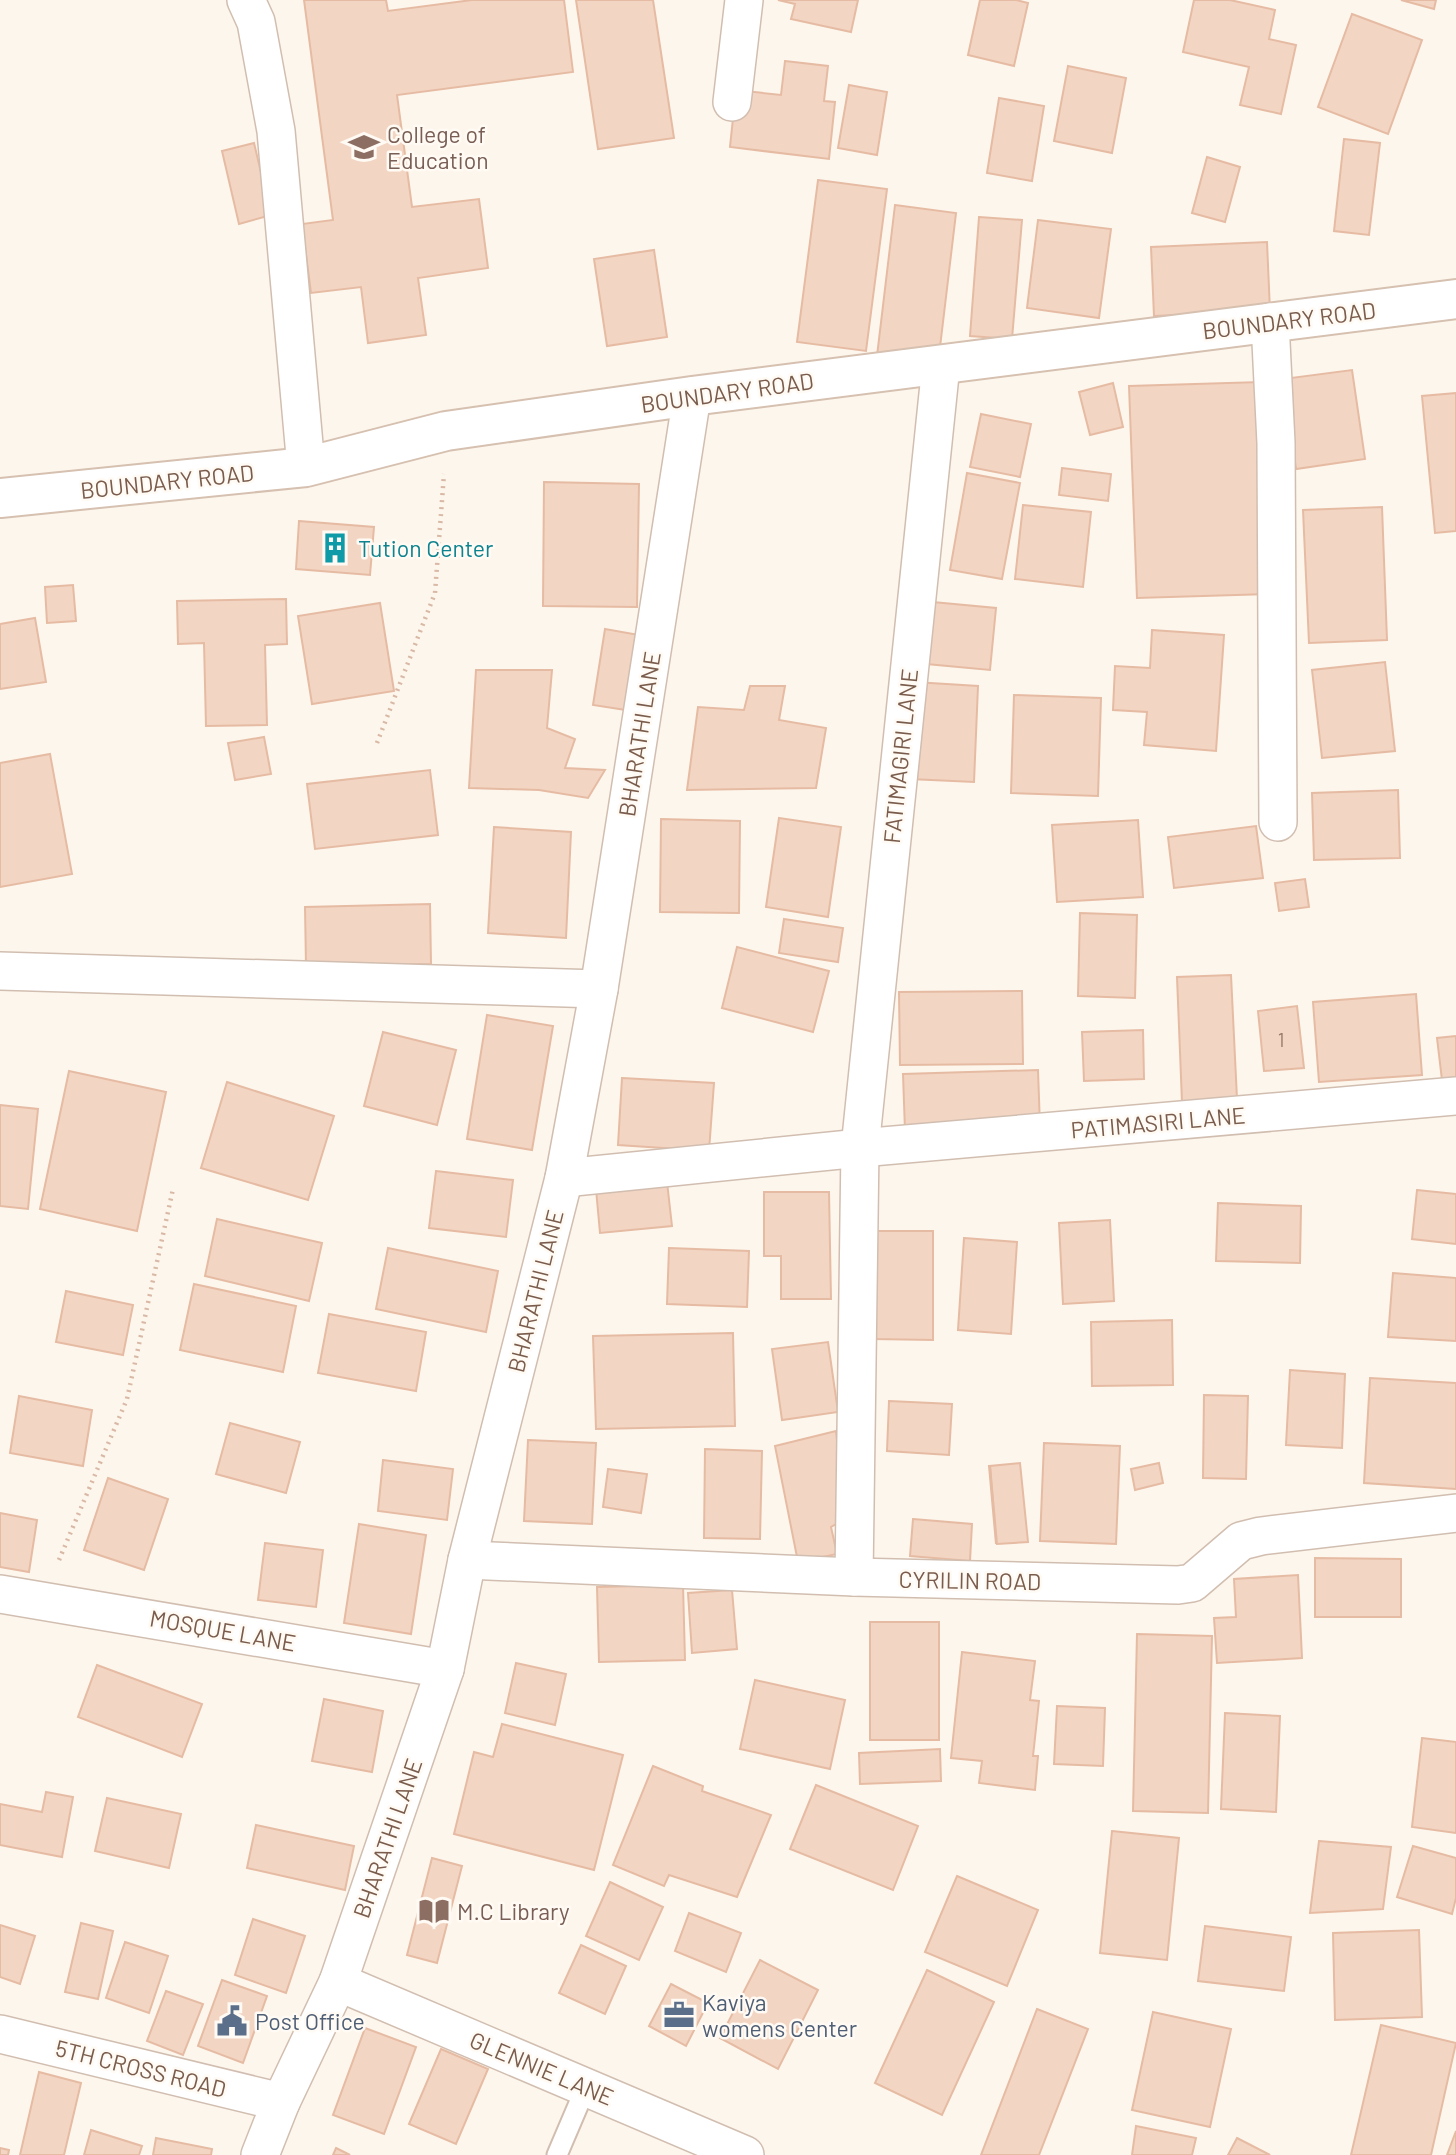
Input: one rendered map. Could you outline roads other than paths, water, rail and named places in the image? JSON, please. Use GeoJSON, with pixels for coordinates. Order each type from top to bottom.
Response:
{"type":"FeatureCollection","features":[{"type":"Feature","properties":{"kind":"main road","name":"BOUNDARY ROAD"},"geometry":{"type":"LineString","coordinates":[[0,498],[306,467],[446,431],[692,396],[1456,299]]}},
{"type":"Feature","properties":{"kind":"street"},"geometry":{"type":"LineString","coordinates":[[246,0],[256,22],[276,131],[306,467]]}},
{"type":"Feature","properties":{"kind":"street"},"geometry":{"type":"LineString","coordinates":[[732,102],[744,0]]}},
{"type":"Feature","properties":{"kind":"street"},"geometry":{"type":"LineString","coordinates":[[1269,322],[1276,443],[1278,822]]}},
{"type":"Feature","properties":{"kind":"street","name":"FATIMAGIRI LANE"},"geometry":{"type":"LineString","coordinates":[[854,1577],[860,1149],[941,365]]}},
{"type":"Feature","properties":{"kind":"street","name":"BHARATHI LANE"},"geometry":{"type":"LineString","coordinates":[[260,2155],[281,2102],[338,1982],[445,1669],[467,1559],[564,1178],[599,989],[692,396]]}},
{"type":"Feature","properties":{"kind":"street"},"geometry":{"type":"LineString","coordinates":[[0,971],[599,989]]}},
{"type":"Feature","properties":{"kind":"street","name":"PATIMASIRI LANE"},"geometry":{"type":"LineString","coordinates":[[564,1178],[1456,1096]]}},
{"type":"Feature","properties":{"kind":"street","name":"CYRILIN ROAD"},"geometry":{"type":"LineString","coordinates":[[467,1559],[854,1577],[1178,1585],[1192,1583],[1241,1541],[1251,1538],[1456,1513]]}},
{"type":"Feature","properties":{"kind":"street","name":"MOSQUE LANE"},"geometry":{"type":"LineString","coordinates":[[0,1594],[445,1669]]}},
{"type":"Feature","properties":{"kind":"street","name":"GLENNIE LANE"},"geometry":{"type":"LineString","coordinates":[[338,1982],[745,2155]]}},
{"type":"Feature","properties":{"kind":"street","name":"5TH CROSS ROAD"},"geometry":{"type":"LineString","coordinates":[[0,2034],[281,2102]]}},
{"type":"Feature","properties":{"kind":"lane"},"geometry":{"type":"LineString","coordinates":[[556,2155],[586,2087]]}},
{"type":"Feature","properties":{"kind":"place","name":"College of Education"},"geometry":{"type":"Point","coordinates":[364,147]}},
{"type":"Feature","properties":{"kind":"place","name":"Tution Center"},"geometry":{"type":"Point","coordinates":[335,548]}},
{"type":"Feature","properties":{"kind":"place","name":"M.C Library"},"geometry":{"type":"Point","coordinates":[434,1911]}},
{"type":"Feature","properties":{"kind":"place","name":"Kaviya womens Center"},"geometry":{"type":"Point","coordinates":[679,2015]}},
{"type":"Feature","properties":{"kind":"place","name":"Post Office"},"geometry":{"type":"Point","coordinates":[232,2021]}}]}
